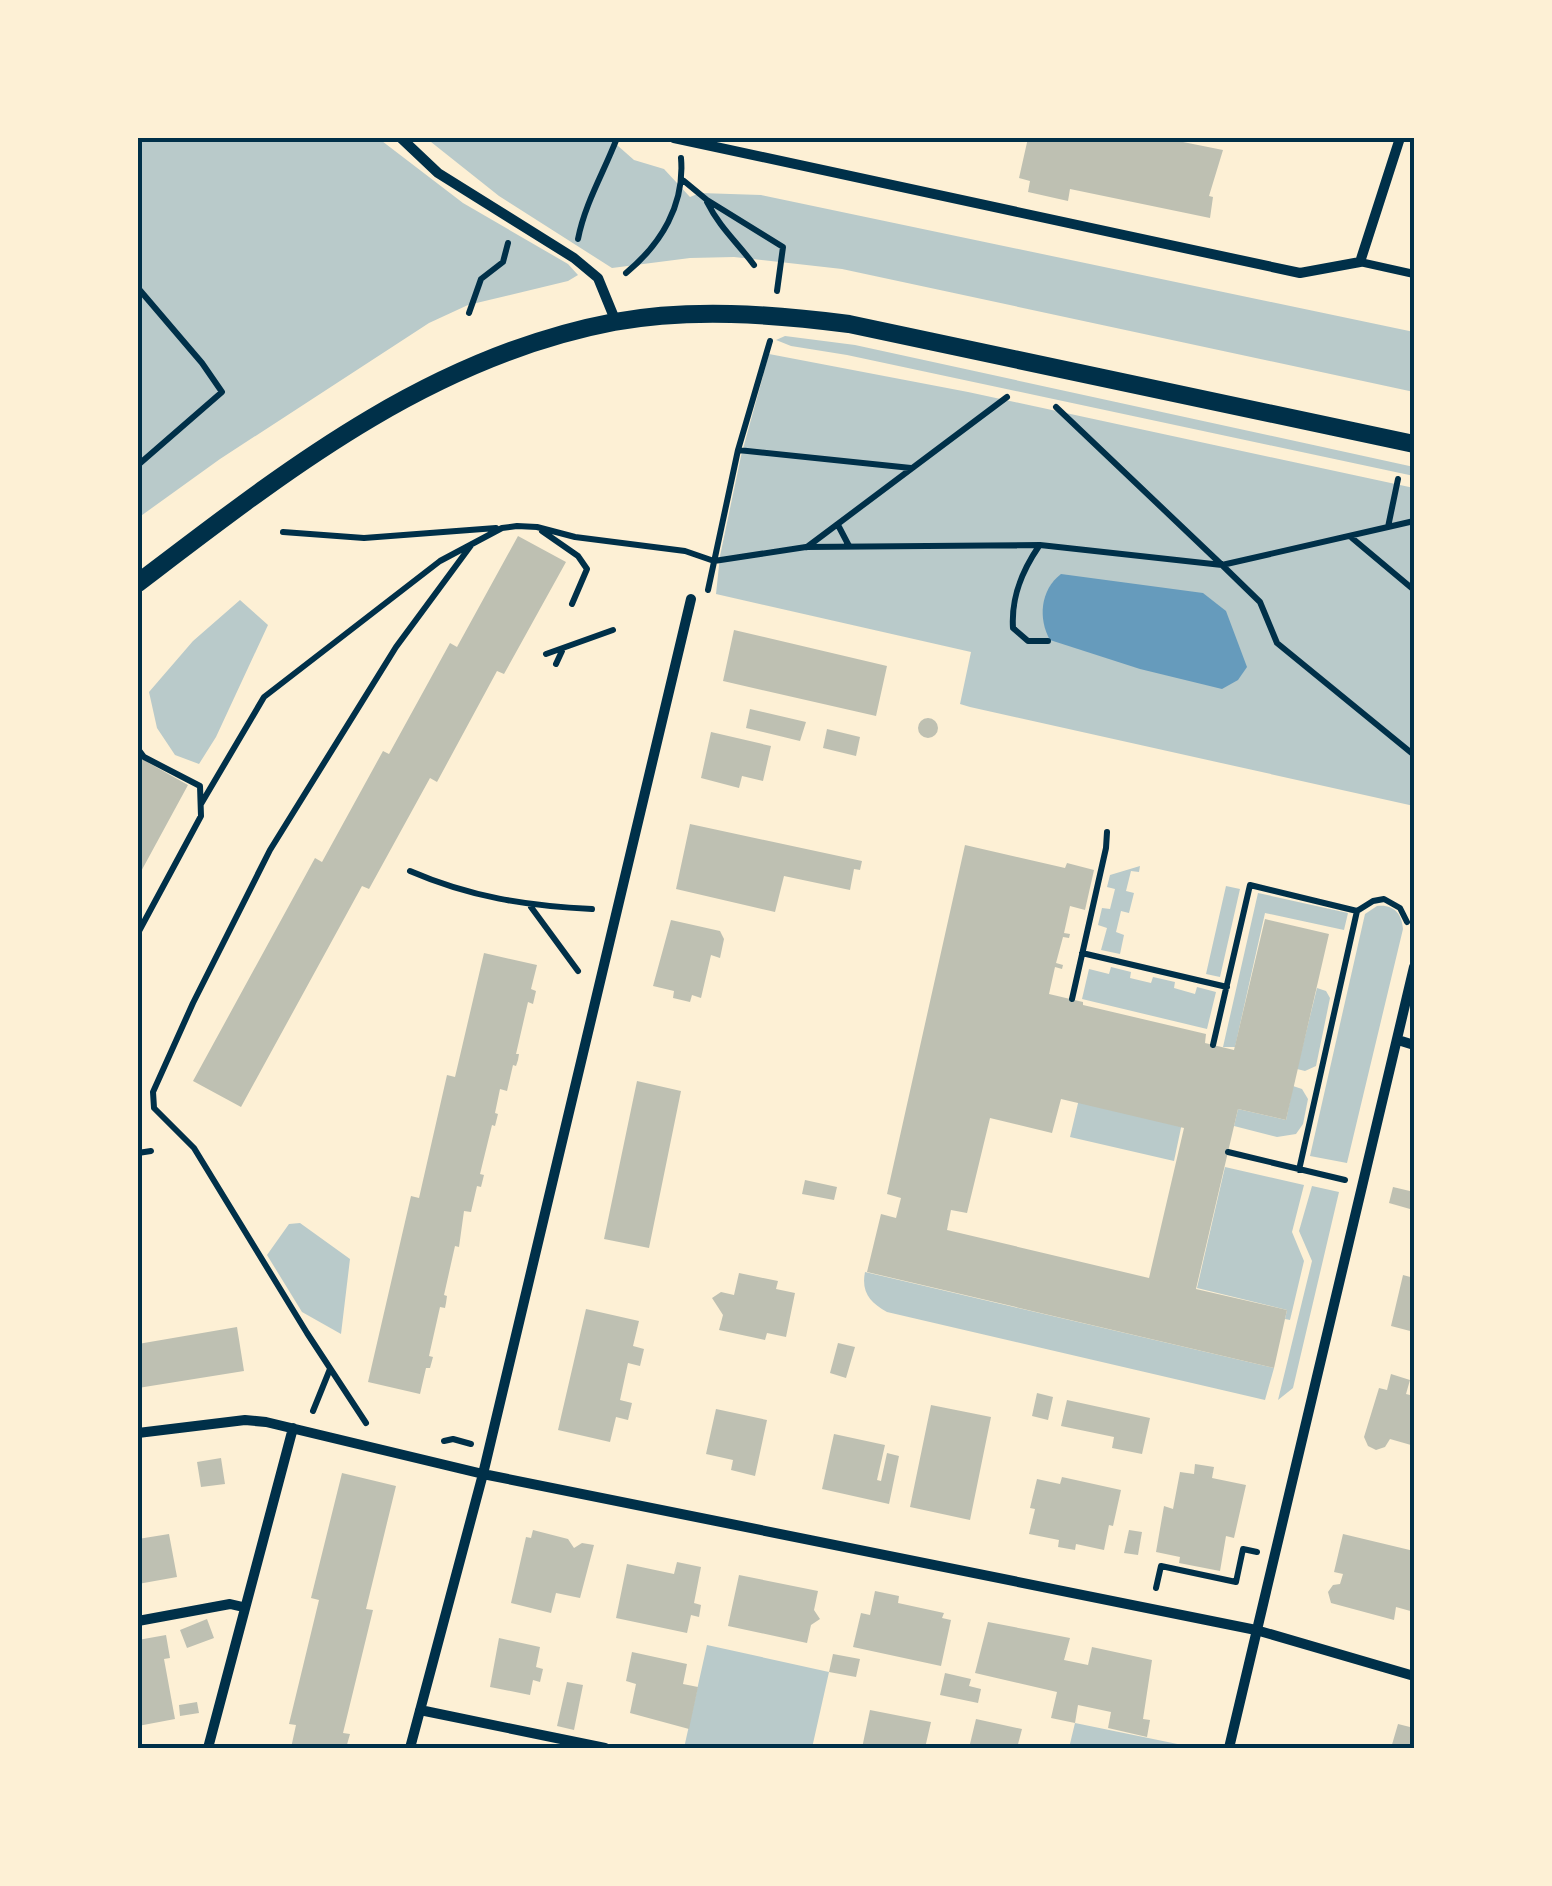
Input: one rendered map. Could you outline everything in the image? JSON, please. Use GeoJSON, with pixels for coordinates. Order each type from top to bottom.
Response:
{"type":"FeatureCollection","features":[{"type":"Feature","properties":{"kind":"street"},"geometry":{"type":"LineString","coordinates":[[401,138],[438,173],[574,258],[598,278],[616,322]]}},
{"type":"Feature","properties":{"kind":"street"},"geometry":{"type":"LineString","coordinates":[[677,139],[1300,274],[1360,262],[1400,138]]}},
{"type":"Feature","properties":{"kind":"street"},"geometry":{"type":"LineString","coordinates":[[138,582],[231,512],[386,406],[489,357],[616,322],[706,314],[774,315],[849,324],[1414,444]]}},
{"type":"Feature","properties":{"kind":"street"},"geometry":{"type":"LineString","coordinates":[[410,1748],[483,1474],[691,599]]}},
{"type":"Feature","properties":{"kind":"street"},"geometry":{"type":"LineString","coordinates":[[1229,1748],[1414,967]]}},
{"type":"Feature","properties":{"kind":"street"},"geometry":{"type":"LineString","coordinates":[[1398,1040],[1414,1045]]}},
{"type":"Feature","properties":{"kind":"street"},"geometry":{"type":"LineString","coordinates":[[138,1433],[245,1420],[294,1428],[483,1474],[1256,1630],[1414,1676]]}},
{"type":"Feature","properties":{"kind":"street"},"geometry":{"type":"LineString","coordinates":[[208,1748],[294,1428]]}},
{"type":"Feature","properties":{"kind":"street"},"geometry":{"type":"LineString","coordinates":[[138,1621],[230,1604],[243,1608]]}},
{"type":"Feature","properties":{"kind":"street"},"geometry":{"type":"LineString","coordinates":[[420,1710],[605,1748]]}},
{"type":"Feature","properties":{"kind":"lane"},"geometry":{"type":"LineString","coordinates":[[1360,262],[1414,274]]}},
{"type":"Feature","properties":{"kind":"path"},"geometry":{"type":"LineString","coordinates":[[574,258],[584,210],[616,138]]}},
{"type":"Feature","properties":{"kind":"path"},"geometry":{"type":"LineString","coordinates":[[626,273],[656,244],[666,228],[684,180],[706,200],[782,247],[777,292]]}},
{"type":"Feature","properties":{"kind":"path"},"geometry":{"type":"LineString","coordinates":[[706,200],[720,228],[740,245],[754,265]]}},
{"type":"Feature","properties":{"kind":"path"},"geometry":{"type":"LineString","coordinates":[[469,313],[481,279],[503,262],[508,242],[506,216]]}},
{"type":"Feature","properties":{"kind":"path"},"geometry":{"type":"LineString","coordinates":[[138,288],[202,362],[222,392],[138,466]]}},
{"type":"Feature","properties":{"kind":"path"},"geometry":{"type":"LineString","coordinates":[[707,595],[738,450],[772,337]]}},
{"type":"Feature","properties":{"kind":"path"},"geometry":{"type":"LineString","coordinates":[[806,547],[1007,397]]}},
{"type":"Feature","properties":{"kind":"path"},"geometry":{"type":"LineString","coordinates":[[1056,406],[1260,602],[1277,642],[1414,755]]}},
{"type":"Feature","properties":{"kind":"path"},"geometry":{"type":"LineString","coordinates":[[738,450],[912,468]]}},
{"type":"Feature","properties":{"kind":"path"},"geometry":{"type":"LineString","coordinates":[[1388,527],[1398,479]]}},
{"type":"Feature","properties":{"kind":"path"},"geometry":{"type":"LineString","coordinates":[[283,532],[364,538],[537,527],[575,538],[685,551],[714,561],[806,547],[1040,544],[1222,565],[1414,522]]}},
{"type":"Feature","properties":{"kind":"path"},"geometry":{"type":"LineString","coordinates":[[838,524],[849,546]]}},
{"type":"Feature","properties":{"kind":"path"},"geometry":{"type":"LineString","coordinates":[[537,527],[578,556],[587,569],[572,604]]}},
{"type":"Feature","properties":{"kind":"path"},"geometry":{"type":"LineString","coordinates":[[201,804],[264,696],[440,561],[502,528]]}},
{"type":"Feature","properties":{"kind":"path"},"geometry":{"type":"LineString","coordinates":[[1351,538],[1414,590]]}},
{"type":"Feature","properties":{"kind":"path"},"geometry":{"type":"LineString","coordinates":[[370,1428],[194,1148],[154,1108],[153,1092],[270,850],[396,647],[473,542]]}},
{"type":"Feature","properties":{"kind":"path"},"geometry":{"type":"LineString","coordinates":[[1040,544],[1025,567],[1012,606],[1013,628],[1028,641],[1048,641]]}},
{"type":"Feature","properties":{"kind":"path"},"geometry":{"type":"LineString","coordinates":[[546,654],[613,630]]}},
{"type":"Feature","properties":{"kind":"path"},"geometry":{"type":"LineString","coordinates":[[556,664],[563,650]]}},
{"type":"Feature","properties":{"kind":"path"},"geometry":{"type":"LineString","coordinates":[[138,749],[200,786],[201,804],[200,816],[138,933]]}},
{"type":"Feature","properties":{"kind":"path"},"geometry":{"type":"LineString","coordinates":[[1072,999],[1106,848],[1106,832]]}},
{"type":"Feature","properties":{"kind":"path"},"geometry":{"type":"LineString","coordinates":[[410,870],[488,898],[530,906],[592,909]]}},
{"type":"Feature","properties":{"kind":"path"},"geometry":{"type":"LineString","coordinates":[[1214,1045],[1250,885],[1357,910],[1384,899],[1400,908],[1408,922]]}},
{"type":"Feature","properties":{"kind":"path"},"geometry":{"type":"LineString","coordinates":[[530,906],[578,970]]}},
{"type":"Feature","properties":{"kind":"path"},"geometry":{"type":"LineString","coordinates":[[1298,1170],[1357,910]]}},
{"type":"Feature","properties":{"kind":"path"},"geometry":{"type":"LineString","coordinates":[[1082,953],[1164,968],[1227,986]]}},
{"type":"Feature","properties":{"kind":"path"},"geometry":{"type":"LineString","coordinates":[[138,1153],[151,1152]]}},
{"type":"Feature","properties":{"kind":"path"},"geometry":{"type":"LineString","coordinates":[[1228,1152],[1347,1180]]}},
{"type":"Feature","properties":{"kind":"path"},"geometry":{"type":"LineString","coordinates":[[313,1412],[330,1368]]}},
{"type":"Feature","properties":{"kind":"path"},"geometry":{"type":"LineString","coordinates":[[1156,1590],[1161,1566],[1236,1582],[1243,1549],[1258,1553]]}},
{"type":"Feature","properties":{"kind":"shaded area"},"geometry":{"type":"Polygon","coordinates":[[[138,138],[378,138],[463,203],[568,264],[578,275],[568,281],[468,305],[429,323],[220,459],[138,518],[138,138]]]}},
{"type":"Feature","properties":{"kind":"shaded area"},"geometry":{"type":"Polygon","coordinates":[[[426,138],[609,138],[634,160],[664,169],[690,197],[700,193],[761,195],[1414,332],[1414,392],[842,269],[734,257],[612,268],[499,196],[426,138]]]}},
{"type":"Feature","properties":{"kind":"shaded area"},"geometry":{"type":"Polygon","coordinates":[[[785,336],[855,345],[1414,467],[1414,476],[776,340],[785,336]]]}},
{"type":"Feature","properties":{"kind":"shaded area"},"geometry":{"type":"Polygon","coordinates":[[[769,354],[968,392],[1414,488],[1414,806],[960,704],[971,652],[716,594],[741,456],[769,354]]]}},
{"type":"Feature","properties":{"kind":"shaded area"},"geometry":{"type":"Polygon","coordinates":[[[240,600],[268,625],[216,737],[199,764],[175,755],[157,728],[149,692],[193,641],[240,600]]]}},
{"type":"Feature","properties":{"kind":"shaded area"},"geometry":{"type":"Polygon","coordinates":[[[1140,866],[1139,872],[1131,871],[1126,891],[1134,893],[1129,913],[1121,911],[1116,932],[1124,935],[1120,954],[1101,950],[1107,928],[1098,925],[1102,908],[1110,909],[1115,889],[1107,887],[1110,875],[1140,866]]]}},
{"type":"Feature","properties":{"kind":"shaded area"},"geometry":{"type":"Polygon","coordinates":[[[1226,886],[1240,889],[1220,977],[1206,974],[1226,886]]]}},
{"type":"Feature","properties":{"kind":"shaded area"},"geometry":{"type":"Polygon","coordinates":[[[1258,893],[1348,913],[1344,930],[1265,913],[1235,1047],[1223,1047],[1258,893]]]}},
{"type":"Feature","properties":{"kind":"shaded area"},"geometry":{"type":"Polygon","coordinates":[[[1377,906],[1396,911],[1403,929],[1347,1163],[1310,1156],[1365,914],[1377,906]]]}},
{"type":"Feature","properties":{"kind":"shaded area"},"geometry":{"type":"Polygon","coordinates":[[[1111,967],[1131,972],[1130,978],[1151,983],[1153,977],[1175,982],[1174,988],[1195,994],[1197,987],[1216,992],[1207,1029],[1082,999],[1089,969],[1109,974],[1111,967]]]}},
{"type":"Feature","properties":{"kind":"shaded area"},"geometry":{"type":"Polygon","coordinates":[[[1317,988],[1326,991],[1330,998],[1316,1066],[1305,1071],[1297,1069],[1317,988]]]}},
{"type":"Feature","properties":{"kind":"shaded area"},"geometry":{"type":"Polygon","coordinates":[[[1293,1086],[1302,1089],[1308,1099],[1303,1124],[1296,1134],[1277,1137],[1234,1126],[1238,1109],[1286,1120],[1293,1086]]]}},
{"type":"Feature","properties":{"kind":"shaded area"},"geometry":{"type":"Polygon","coordinates":[[[1079,1099],[1182,1123],[1174,1161],[1070,1137],[1079,1099]]]}},
{"type":"Feature","properties":{"kind":"shaded area"},"geometry":{"type":"Polygon","coordinates":[[[1225,1167],[1304,1185],[1292,1232],[1304,1261],[1290,1320],[1285,1319],[1287,1310],[1197,1288],[1225,1167]]]}},
{"type":"Feature","properties":{"kind":"shaded area"},"geometry":{"type":"Polygon","coordinates":[[[1312,1186],[1339,1192],[1293,1388],[1278,1400],[1312,1261],[1299,1231],[1312,1186]]]}},
{"type":"Feature","properties":{"kind":"shaded area"},"geometry":{"type":"Polygon","coordinates":[[[300,1223],[350,1259],[341,1334],[302,1312],[267,1255],[289,1224],[300,1223]]]}},
{"type":"Feature","properties":{"kind":"shaded area"},"geometry":{"type":"Polygon","coordinates":[[[865,1272],[1274,1368],[1265,1400],[887,1312],[868,1296],[865,1272]]]}},
{"type":"Feature","properties":{"kind":"shaded area"},"geometry":{"type":"Polygon","coordinates":[[[707,1645],[829,1672],[812,1748],[684,1748],[707,1645]]]}},
{"type":"Feature","properties":{"kind":"shaded area"},"geometry":{"type":"Polygon","coordinates":[[[1075,1723],[1197,1748],[1069,1748],[1075,1723]]]}},
{"type":"Feature","properties":{"kind":"water"},"geometry":{"type":"Polygon","coordinates":[[[1061,574],[1203,593],[1226,611],[1247,667],[1238,680],[1222,689],[1140,669],[1050,640],[1043,605],[1049,588],[1061,574]]]}},
{"type":"Feature","properties":{"kind":"building"},"geometry":{"type":"Polygon","coordinates":[[[1028,138],[1163,138],[1223,150],[1209,196],[1213,197],[1210,218],[1070,189],[1068,201],[1028,192],[1030,181],[1019,178],[1028,138]]]}},
{"type":"Feature","properties":{"kind":"building"},"geometry":{"type":"Polygon","coordinates":[[[518,536],[566,562],[504,674],[497,671],[437,782],[430,778],[369,889],[362,886],[241,1107],[193,1081],[315,858],[322,862],[383,751],[389,754],[450,643],[457,647],[518,536]]]}},
{"type":"Feature","properties":{"kind":"building"},"geometry":{"type":"Polygon","coordinates":[[[734,630],[887,666],[876,716],[723,681],[734,630]]]}},
{"type":"Feature","properties":{"kind":"building"},"geometry":{"type":"Polygon","coordinates":[[[750,709],[806,722],[800,741],[746,728],[750,709]]]}},
{"type":"Feature","properties":{"kind":"building"},"geometry":{"type":"Polygon","coordinates":[[[928,718],[938,728],[928,738],[918,728],[928,718]]]}},
{"type":"Feature","properties":{"kind":"building"},"geometry":{"type":"Polygon","coordinates":[[[827,729],[860,737],[856,756],[823,748],[827,729]]]}},
{"type":"Feature","properties":{"kind":"building"},"geometry":{"type":"Polygon","coordinates":[[[711,732],[771,746],[763,781],[742,776],[739,788],[701,778],[711,732]]]}},
{"type":"Feature","properties":{"kind":"building"},"geometry":{"type":"Polygon","coordinates":[[[140,758],[188,785],[138,877],[138,764],[140,758]]]}},
{"type":"Feature","properties":{"kind":"building"},"geometry":{"type":"Polygon","coordinates":[[[690,824],[862,861],[860,870],[854,869],[850,890],[784,876],[775,912],[676,889],[690,824]]]}},
{"type":"Feature","properties":{"kind":"building"},"geometry":{"type":"Polygon","coordinates":[[[965,845],[1065,868],[1067,863],[1094,870],[1085,910],[1070,906],[1064,933],[1070,934],[1069,938],[1063,937],[1056,963],[1063,965],[1062,969],[1055,967],[1049,994],[1206,1034],[1205,1043],[1234,1050],[1265,919],[1329,934],[1286,1120],[1238,1109],[1196,1289],[1287,1310],[1274,1368],[867,1272],[881,1214],[896,1218],[901,1198],[887,1194],[965,845]],[[1061,1099],[1052,1133],[990,1118],[967,1213],[951,1210],[947,1230],[1149,1278],[1184,1128],[1061,1099]]]}},
{"type":"Feature","properties":{"kind":"building"},"geometry":{"type":"Polygon","coordinates":[[[671,920],[720,931],[724,939],[720,958],[711,955],[701,998],[692,995],[690,1002],[673,998],[674,991],[653,986],[671,920]]]}},
{"type":"Feature","properties":{"kind":"building"},"geometry":{"type":"Polygon","coordinates":[[[484,953],[537,965],[531,989],[536,991],[533,1004],[528,1002],[518,1060],[513,1065],[507,1091],[500,1089],[495,1113],[498,1114],[480,1174],[484,1175],[481,1187],[477,1186],[471,1212],[464,1211],[459,1247],[455,1246],[444,1295],[445,1308],[440,1307],[429,1356],[433,1357],[420,1394],[368,1382],[411,1196],[419,1198],[447,1075],[455,1077],[484,953]]]}},
{"type":"Feature","properties":{"kind":"building"},"geometry":{"type":"Polygon","coordinates":[[[637,1081],[681,1091],[649,1248],[604,1239],[637,1081]]]}},
{"type":"Feature","properties":{"kind":"building"},"geometry":{"type":"Polygon","coordinates":[[[805,1180],[837,1187],[834,1200],[802,1194],[805,1180]]]}},
{"type":"Feature","properties":{"kind":"building"},"geometry":{"type":"Polygon","coordinates":[[[1393,1187],[1414,1192],[1410,1209],[1389,1203],[1393,1187]]]}},
{"type":"Feature","properties":{"kind":"building"},"geometry":{"type":"Polygon","coordinates":[[[739,1273],[778,1281],[776,1289],[795,1293],[786,1337],[767,1333],[765,1340],[719,1330],[723,1315],[712,1298],[721,1292],[734,1295],[739,1273]]]}},
{"type":"Feature","properties":{"kind":"building"},"geometry":{"type":"Polygon","coordinates":[[[1403,1275],[1414,1278],[1414,1332],[1391,1326],[1403,1275]]]}},
{"type":"Feature","properties":{"kind":"building"},"geometry":{"type":"Polygon","coordinates":[[[586,1309],[639,1321],[633,1346],[644,1349],[640,1366],[628,1363],[620,1400],[632,1403],[628,1420],[616,1417],[610,1442],[558,1430],[586,1309]]]}},
{"type":"Feature","properties":{"kind":"building"},"geometry":{"type":"Polygon","coordinates":[[[237,1327],[244,1371],[138,1388],[138,1344],[237,1327]]]}},
{"type":"Feature","properties":{"kind":"building"},"geometry":{"type":"Polygon","coordinates":[[[838,1343],[855,1347],[846,1378],[830,1373],[838,1343]]]}},
{"type":"Feature","properties":{"kind":"building"},"geometry":{"type":"Polygon","coordinates":[[[1391,1374],[1410,1380],[1406,1394],[1414,1396],[1414,1430],[1411,1445],[1390,1439],[1385,1447],[1376,1450],[1368,1446],[1364,1437],[1379,1388],[1387,1390],[1391,1374]]]}},
{"type":"Feature","properties":{"kind":"building"},"geometry":{"type":"Polygon","coordinates":[[[1037,1393],[1053,1397],[1048,1420],[1032,1416],[1037,1393]]]}},
{"type":"Feature","properties":{"kind":"building"},"geometry":{"type":"Polygon","coordinates":[[[1067,1400],[1150,1418],[1142,1454],[1112,1448],[1114,1437],[1061,1426],[1067,1400]]]}},
{"type":"Feature","properties":{"kind":"building"},"geometry":{"type":"Polygon","coordinates":[[[931,1405],[991,1417],[970,1520],[910,1507],[931,1405]]]}},
{"type":"Feature","properties":{"kind":"building"},"geometry":{"type":"Polygon","coordinates":[[[716,1409],[767,1420],[755,1476],[731,1470],[733,1460],[706,1454],[716,1409]]]}},
{"type":"Feature","properties":{"kind":"building"},"geometry":{"type":"Polygon","coordinates":[[[834,1434],[885,1445],[877,1480],[881,1481],[887,1453],[899,1456],[889,1504],[822,1489],[834,1434]]]}},
{"type":"Feature","properties":{"kind":"building"},"geometry":{"type":"Polygon","coordinates":[[[221,1458],[225,1484],[201,1487],[197,1462],[221,1458]]]}},
{"type":"Feature","properties":{"kind":"building"},"geometry":{"type":"Polygon","coordinates":[[[1195,1464],[1214,1467],[1212,1478],[1246,1485],[1234,1538],[1226,1536],[1220,1571],[1179,1563],[1180,1557],[1156,1552],[1164,1506],[1173,1509],[1180,1472],[1194,1474],[1195,1464]]]}},
{"type":"Feature","properties":{"kind":"building"},"geometry":{"type":"Polygon","coordinates":[[[342,1473],[396,1486],[366,1609],[373,1610],[343,1733],[350,1734],[346,1748],[291,1748],[296,1725],[289,1724],[319,1600],[311,1598],[342,1473]]]}},
{"type":"Feature","properties":{"kind":"building"},"geometry":{"type":"Polygon","coordinates":[[[1062,1477],[1121,1490],[1104,1550],[1076,1544],[1075,1550],[1058,1547],[1059,1540],[1029,1534],[1037,1479],[1060,1484],[1062,1477]]]}},
{"type":"Feature","properties":{"kind":"building"},"geometry":{"type":"Polygon","coordinates":[[[533,1530],[568,1539],[574,1548],[582,1543],[594,1545],[580,1598],[556,1593],[551,1613],[511,1603],[526,1537],[531,1538],[533,1530]]]}},
{"type":"Feature","properties":{"kind":"building"},"geometry":{"type":"Polygon","coordinates":[[[1129,1530],[1142,1532],[1138,1555],[1124,1553],[1129,1530]]]}},
{"type":"Feature","properties":{"kind":"building"},"geometry":{"type":"Polygon","coordinates":[[[169,1534],[177,1577],[138,1584],[138,1539],[169,1534]]]}},
{"type":"Feature","properties":{"kind":"building"},"geometry":{"type":"Polygon","coordinates":[[[1343,1534],[1414,1551],[1414,1612],[1396,1607],[1394,1620],[1331,1603],[1328,1592],[1333,1585],[1340,1584],[1343,1574],[1334,1572],[1343,1534]]]}},
{"type":"Feature","properties":{"kind":"building"},"geometry":{"type":"Polygon","coordinates":[[[677,1562],[701,1567],[694,1603],[701,1605],[699,1617],[691,1615],[687,1633],[616,1618],[627,1564],[674,1574],[677,1562]]]}},
{"type":"Feature","properties":{"kind":"building"},"geometry":{"type":"Polygon","coordinates":[[[739,1575],[818,1591],[814,1610],[820,1619],[811,1625],[807,1643],[728,1626],[739,1575]]]}},
{"type":"Feature","properties":{"kind":"building"},"geometry":{"type":"Polygon","coordinates":[[[875,1591],[899,1596],[898,1603],[944,1613],[942,1618],[951,1620],[941,1666],[853,1647],[861,1613],[870,1615],[875,1591]]]}},
{"type":"Feature","properties":{"kind":"building"},"geometry":{"type":"Polygon","coordinates":[[[207,1619],[214,1638],[187,1648],[180,1630],[207,1619]]]}},
{"type":"Feature","properties":{"kind":"building"},"geometry":{"type":"Polygon","coordinates":[[[988,1622],[1070,1638],[1064,1660],[1088,1665],[1092,1647],[1152,1660],[1143,1719],[1150,1720],[1147,1737],[1108,1728],[1111,1712],[1078,1705],[1075,1723],[1051,1718],[1057,1692],[975,1673],[988,1622]]]}},
{"type":"Feature","properties":{"kind":"building"},"geometry":{"type":"Polygon","coordinates":[[[166,1635],[170,1658],[164,1659],[175,1719],[138,1726],[138,1640],[166,1635]]]}},
{"type":"Feature","properties":{"kind":"building"},"geometry":{"type":"Polygon","coordinates":[[[499,1638],[540,1647],[536,1667],[543,1669],[540,1682],[533,1680],[530,1695],[490,1687],[499,1638]]]}},
{"type":"Feature","properties":{"kind":"building"},"geometry":{"type":"Polygon","coordinates":[[[632,1652],[687,1664],[683,1684],[698,1687],[689,1729],[630,1713],[636,1684],[626,1681],[632,1652]]]}},
{"type":"Feature","properties":{"kind":"building"},"geometry":{"type":"Polygon","coordinates":[[[833,1654],[860,1659],[856,1677],[829,1672],[833,1654]]]}},
{"type":"Feature","properties":{"kind":"building"},"geometry":{"type":"Polygon","coordinates":[[[945,1673],[971,1679],[969,1686],[981,1689],[978,1703],[940,1695],[945,1673]]]}},
{"type":"Feature","properties":{"kind":"building"},"geometry":{"type":"Polygon","coordinates":[[[567,1682],[583,1685],[574,1730],[557,1726],[567,1682]]]}},
{"type":"Feature","properties":{"kind":"building"},"geometry":{"type":"Polygon","coordinates":[[[197,1702],[199,1713],[180,1716],[179,1705],[197,1702]]]}},
{"type":"Feature","properties":{"kind":"building"},"geometry":{"type":"Polygon","coordinates":[[[870,1710],[931,1722],[925,1748],[862,1748],[870,1710]]]}},
{"type":"Feature","properties":{"kind":"building"},"geometry":{"type":"Polygon","coordinates":[[[976,1719],[1022,1729],[1017,1748],[969,1748],[976,1719]]]}},
{"type":"Feature","properties":{"kind":"building"},"geometry":{"type":"Polygon","coordinates":[[[1398,1724],[1414,1728],[1414,1748],[1391,1748],[1398,1724]]]}}]}
